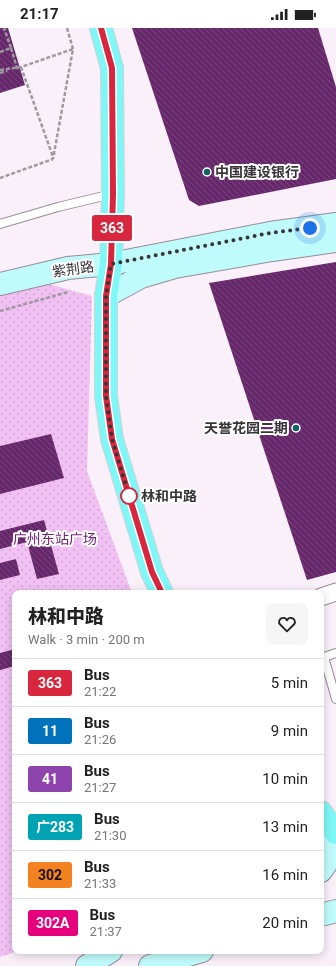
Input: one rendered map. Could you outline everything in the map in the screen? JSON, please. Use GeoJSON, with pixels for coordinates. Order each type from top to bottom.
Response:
{"type":"FeatureCollection","features":[{"type":"Feature","properties":{"kind":"main road"},"geometry":{"type":"LineString","coordinates":[[101,28],[112,68],[113,194],[111,264],[106,296],[106,396],[112,439],[152,572],[161,590]]}},
{"type":"Feature","properties":{"kind":"street","name":"紫荆路"},"geometry":{"type":"LineString","coordinates":[[0,284],[68,268],[111,264],[270,233],[336,224]]}},
{"type":"Feature","properties":{"kind":"street"},"geometry":{"type":"LineString","coordinates":[[106,296],[141,277],[175,267],[272,250],[336,241]]}},
{"type":"Feature","properties":{"kind":"street"},"geometry":{"type":"LineString","coordinates":[[324,596],[336,592]]}},
{"type":"Feature","properties":{"kind":"street"},"geometry":{"type":"LineString","coordinates":[[324,868],[334,856],[335,849],[335,842],[330,821]]}},
{"type":"Feature","properties":{"kind":"street"},"geometry":{"type":"LineString","coordinates":[[324,914],[336,911]]}},
{"type":"Feature","properties":{"kind":"street"},"geometry":{"type":"LineString","coordinates":[[87,966],[106,954]]}},
{"type":"Feature","properties":{"kind":"street"},"geometry":{"type":"LineString","coordinates":[[150,966],[192,954]]}},
{"type":"Feature","properties":{"kind":"lane"},"geometry":{"type":"LineString","coordinates":[[0,224],[58,206],[113,194]]}},
{"type":"Feature","properties":{"kind":"lane"},"geometry":{"type":"LineString","coordinates":[[329,656],[336,699]]}},
{"type":"Feature","properties":{"kind":"path"},"geometry":{"type":"LineString","coordinates":[[0,72],[17,68],[4,28]]}},
{"type":"Feature","properties":{"kind":"path"},"geometry":{"type":"LineString","coordinates":[[53,159],[73,49],[67,28]]}},
{"type":"Feature","properties":{"kind":"path"},"geometry":{"type":"LineString","coordinates":[[0,52],[11,48]]}},
{"type":"Feature","properties":{"kind":"path"},"geometry":{"type":"LineString","coordinates":[[0,72],[21,67],[73,49]]}},
{"type":"Feature","properties":{"kind":"path"},"geometry":{"type":"LineString","coordinates":[[21,67],[53,159]]}},
{"type":"Feature","properties":{"kind":"path"},"geometry":{"type":"LineString","coordinates":[[0,178],[53,159]]}},
{"type":"Feature","properties":{"kind":"path"},"geometry":{"type":"LineString","coordinates":[[0,311],[68,292]]}},
{"type":"Feature","properties":{"kind":"green space","name":"广州东站广场"},"geometry":{"type":"Polygon","coordinates":[[[45,283],[92,296],[87,471],[131,590],[12,590],[12,953],[0,957],[0,295],[45,283]]]}},
{"type":"Feature","properties":{"kind":"building"},"geometry":{"type":"Polygon","coordinates":[[[0,28],[8,28],[25,85],[0,93],[0,28]]]}},
{"type":"Feature","properties":{"kind":"building"},"geometry":{"type":"Polygon","coordinates":[[[132,28],[318,28],[336,87],[336,179],[199,206],[189,200],[132,28]]]}},
{"type":"Feature","properties":{"kind":"building","name":"天誉花园二期"},"geometry":{"type":"Polygon","coordinates":[[[336,262],[336,572],[307,580],[209,283],[336,262]]]}},
{"type":"Feature","properties":{"kind":"building"},"geometry":{"type":"Polygon","coordinates":[[[51,434],[64,478],[0,494],[0,446],[51,434]]]}},
{"type":"Feature","properties":{"kind":"building"},"geometry":{"type":"Polygon","coordinates":[[[44,520],[59,574],[37,579],[27,542],[0,549],[0,531],[44,520]]]}},
{"type":"Feature","properties":{"kind":"building"},"geometry":{"type":"Polygon","coordinates":[[[16,559],[20,575],[0,580],[0,563],[16,559]]]}},
{"type":"Feature","properties":{"kind":"building"},"geometry":{"type":"Polygon","coordinates":[[[12,650],[12,667],[0,670],[0,653],[12,650]]]}},
{"type":"Feature","properties":{"kind":"bus line","name":"363"},"geometry":{"type":"LineString","coordinates":[[101,28],[112,68],[113,194],[111,264],[106,296],[106,396],[112,439],[152,572],[161,590]]}},
{"type":"Feature","properties":{"kind":"place","name":"中国建设银行"},"geometry":{"type":"Point","coordinates":[207,172]}},
{"type":"Feature","properties":{"kind":"place","name":"天誉花园二期"},"geometry":{"type":"Point","coordinates":[296,428]}},
{"type":"Feature","properties":{"kind":"place","name":"林和中路"},"geometry":{"type":"Point","coordinates":[129,496]}},
{"type":"Feature","properties":{"kind":"route"},"geometry":{"type":"LineString","coordinates":[[129,496],[112,439],[106,396],[106,296],[111,264],[270,233],[310,228]]}}]}
